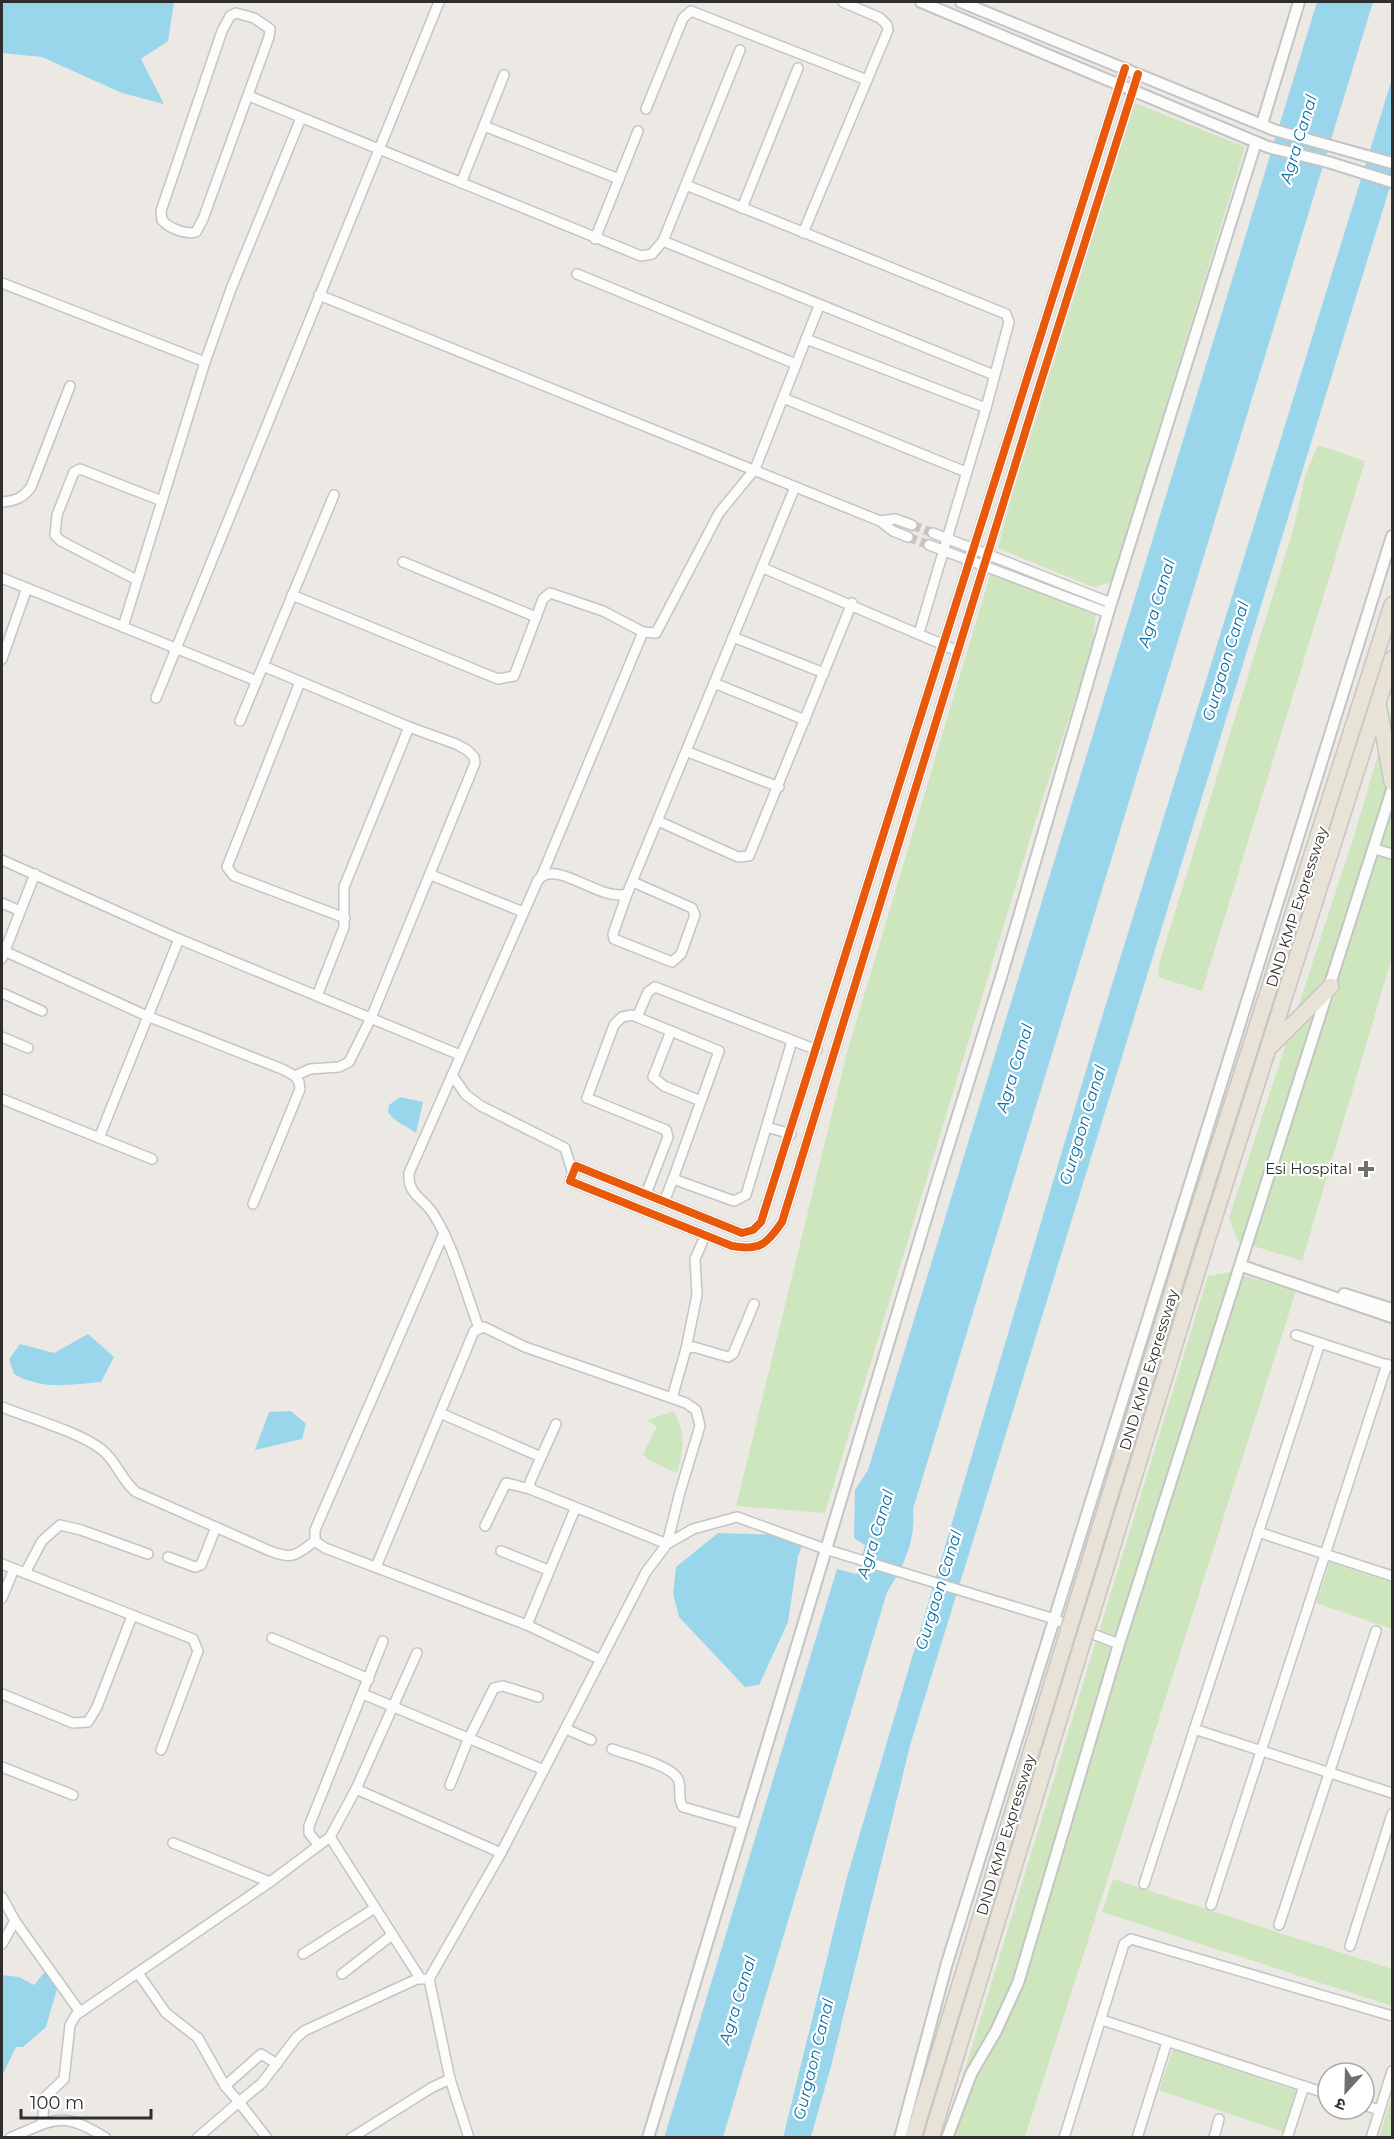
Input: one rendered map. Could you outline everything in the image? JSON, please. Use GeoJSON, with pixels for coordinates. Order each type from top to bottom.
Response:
{"type":"FeatureCollection","features":[{"type":"Feature","properties":{"kind":"highway","name":"DND KMP Expressway"},"geometry":{"type":"LineString","coordinates":[[913,2138],[1182,1262],[1392,605]]}},
{"type":"Feature","properties":{"kind":"highway","name":"DND KMP Expressway"},"geometry":{"type":"LineString","coordinates":[[931,2138],[1202,1256],[1392,659]]}},
{"type":"Feature","properties":{"kind":"highway"},"geometry":{"type":"LineString","coordinates":[[1378,706],[1392,782]]}},
{"type":"Feature","properties":{"kind":"highway"},"geometry":{"type":"LineString","coordinates":[[1270,1047],[1331,986]]}},
{"type":"Feature","properties":{"kind":"street"},"geometry":{"type":"LineString","coordinates":[[156,698],[439,2]]}},
{"type":"Feature","properties":{"kind":"street"},"geometry":{"type":"LineString","coordinates":[[803,233],[886,36],[887,25],[880,18],[843,2]]}},
{"type":"Feature","properties":{"kind":"street"},"geometry":{"type":"LineString","coordinates":[[921,2],[1268,147],[1328,162],[1392,182]]}},
{"type":"Feature","properties":{"kind":"street"},"geometry":{"type":"LineString","coordinates":[[961,2],[1274,130],[1332,144],[1392,163]]}},
{"type":"Feature","properties":{"kind":"street"},"geometry":{"type":"LineString","coordinates":[[1262,124],[1299,2]]}},
{"type":"Feature","properties":{"kind":"street"},"geometry":{"type":"LineString","coordinates":[[646,109],[683,18],[691,11],[867,80]]}},
{"type":"Feature","properties":{"kind":"street"},"geometry":{"type":"LineString","coordinates":[[236,13],[254,18],[270,29],[249,96],[196,232],[185,232],[165,224],[161,211],[180,153],[222,31],[230,16],[236,13]]}},
{"type":"Feature","properties":{"kind":"street"},"geometry":{"type":"LineString","coordinates":[[249,96],[641,256],[652,254],[663,241],[740,50]]}},
{"type":"Feature","properties":{"kind":"street"},"geometry":{"type":"LineString","coordinates":[[742,208],[798,68]]}},
{"type":"Feature","properties":{"kind":"street"},"geometry":{"type":"LineString","coordinates":[[573,1174],[646,1194],[742,1233],[753,1230],[761,1222],[769,1204],[1125,68]]}},
{"type":"Feature","properties":{"kind":"street"},"geometry":{"type":"LineString","coordinates":[[452,1075],[466,1095],[481,1106],[565,1148],[573,1174],[732,1246],[749,1249],[762,1245],[782,1222],[1138,74]]}},
{"type":"Feature","properties":{"kind":"street"},"geometry":{"type":"LineString","coordinates":[[461,183],[504,75]]}},
{"type":"Feature","properties":{"kind":"street"},"geometry":{"type":"LineString","coordinates":[[123,627],[205,362],[231,289],[301,118]]}},
{"type":"Feature","properties":{"kind":"street"},"geometry":{"type":"LineString","coordinates":[[484,126],[619,180]]}},
{"type":"Feature","properties":{"kind":"street"},"geometry":{"type":"LineString","coordinates":[[595,239],[638,131]]}},
{"type":"Feature","properties":{"kind":"street"},"geometry":{"type":"LineString","coordinates":[[648,2138],[742,1824],[831,1550],[934,1189],[1002,974],[1110,608],[1256,142]]}},
{"type":"Feature","properties":{"kind":"street"},"geometry":{"type":"LineString","coordinates":[[686,185],[1003,311],[1009,322],[986,408],[919,633]]}},
{"type":"Feature","properties":{"kind":"street"},"geometry":{"type":"LineString","coordinates":[[663,241],[994,375]]}},
{"type":"Feature","properties":{"kind":"street"},"geometry":{"type":"LineString","coordinates":[[576,274],[796,364]]}},
{"type":"Feature","properties":{"kind":"street"},"geometry":{"type":"LineString","coordinates":[[2,283],[205,362]]}},
{"type":"Feature","properties":{"kind":"street"},"geometry":{"type":"LineString","coordinates":[[319,295],[755,469],[880,521],[893,531],[908,537]]}},
{"type":"Feature","properties":{"kind":"street"},"geometry":{"type":"LineString","coordinates":[[292,595],[498,679],[514,676],[543,598],[550,593],[603,611],[643,632],[656,633],[719,513],[755,469],[819,306]]}},
{"type":"Feature","properties":{"kind":"street"},"geometry":{"type":"LineString","coordinates":[[806,339],[986,408]]}},
{"type":"Feature","properties":{"kind":"street"},"geometry":{"type":"LineString","coordinates":[[2,502],[13,501],[24,495],[31,486],[70,386]]}},
{"type":"Feature","properties":{"kind":"street"},"geometry":{"type":"LineString","coordinates":[[783,398],[966,472]]}},
{"type":"Feature","properties":{"kind":"street"},"geometry":{"type":"LineString","coordinates":[[137,580],[61,541],[55,535],[57,515],[74,472],[80,469],[162,501]]}},
{"type":"Feature","properties":{"kind":"street"},"geometry":{"type":"LineString","coordinates":[[633,882],[692,908],[695,915],[681,954],[672,962],[615,939],[613,934],[627,894],[688,752],[795,487]]}},
{"type":"Feature","properties":{"kind":"street"},"geometry":{"type":"LineString","coordinates":[[240,721],[334,495]]}},
{"type":"Feature","properties":{"kind":"street"},"geometry":{"type":"LineString","coordinates":[[880,521],[895,519],[912,525]]}},
{"type":"Feature","properties":{"kind":"street"},"geometry":{"type":"LineString","coordinates":[[933,533],[974,550],[986,560],[1110,608]]}},
{"type":"Feature","properties":{"kind":"street"},"geometry":{"type":"LineString","coordinates":[[900,2138],[947,1963],[1051,1618],[1392,536]]}},
{"type":"Feature","properties":{"kind":"street"},"geometry":{"type":"LineString","coordinates":[[929,545],[971,560],[986,560]]}},
{"type":"Feature","properties":{"kind":"street"},"geometry":{"type":"LineString","coordinates":[[403,562],[536,616]]}},
{"type":"Feature","properties":{"kind":"street"},"geometry":{"type":"LineString","coordinates":[[762,568],[852,603],[958,651]]}},
{"type":"Feature","properties":{"kind":"street"},"geometry":{"type":"LineString","coordinates":[[2,578],[257,681]]}},
{"type":"Feature","properties":{"kind":"street"},"geometry":{"type":"LineString","coordinates":[[2,659],[27,588]]}},
{"type":"Feature","properties":{"kind":"street"},"geometry":{"type":"LineString","coordinates":[[658,821],[743,858],[754,850],[852,603]]}},
{"type":"Feature","properties":{"kind":"street"},"geometry":{"type":"LineString","coordinates":[[479,1328],[444,1233],[432,1212],[411,1191],[408,1183],[409,1173],[523,912],[542,875],[643,632]]}},
{"type":"Feature","properties":{"kind":"street"},"geometry":{"type":"LineString","coordinates":[[733,637],[824,673]]}},
{"type":"Feature","properties":{"kind":"street"},"geometry":{"type":"LineString","coordinates":[[263,666],[409,727],[456,744],[467,750],[474,757],[475,763],[371,1018],[349,1062],[339,1066],[310,1069],[294,1076]]}},
{"type":"Feature","properties":{"kind":"street"},"geometry":{"type":"LineString","coordinates":[[300,682],[250,803],[229,861],[228,871],[234,876],[345,918]]}},
{"type":"Feature","properties":{"kind":"street"},"geometry":{"type":"LineString","coordinates":[[714,683],[805,720]]}},
{"type":"Feature","properties":{"kind":"street"},"geometry":{"type":"LineString","coordinates":[[317,996],[342,934],[345,918],[342,902],[344,887],[409,727]]}},
{"type":"Feature","properties":{"kind":"street"},"geometry":{"type":"LineString","coordinates":[[688,752],[779,788]]}},
{"type":"Feature","properties":{"kind":"street"},"geometry":{"type":"LineString","coordinates":[[947,2138],[971,2074],[996,2031],[1018,1983],[1119,1644],[1243,1263],[1392,790]]}},
{"type":"Feature","properties":{"kind":"street"},"geometry":{"type":"LineString","coordinates":[[1375,849],[1392,855]]}},
{"type":"Feature","properties":{"kind":"street"},"geometry":{"type":"LineString","coordinates":[[2,860],[179,939],[460,1055]]}},
{"type":"Feature","properties":{"kind":"street"},"geometry":{"type":"LineString","coordinates":[[542,875],[554,872],[610,896],[627,894]]}},
{"type":"Feature","properties":{"kind":"street"},"geometry":{"type":"LineString","coordinates":[[35,874],[2,953],[147,1016],[255,1057],[294,1076],[299,1082],[300,1089],[253,1204]]}},
{"type":"Feature","properties":{"kind":"street"},"geometry":{"type":"LineString","coordinates":[[430,875],[523,912]]}},
{"type":"Feature","properties":{"kind":"street"},"geometry":{"type":"LineString","coordinates":[[2,903],[20,911]]}},
{"type":"Feature","properties":{"kind":"street"},"geometry":{"type":"LineString","coordinates":[[99,1138],[179,939]]}},
{"type":"Feature","properties":{"kind":"street"},"geometry":{"type":"LineString","coordinates":[[637,1017],[648,992],[655,987],[817,1050]]}},
{"type":"Feature","properties":{"kind":"street"},"geometry":{"type":"LineString","coordinates":[[2,993],[42,1011]]}},
{"type":"Feature","properties":{"kind":"street"},"geometry":{"type":"LineString","coordinates":[[646,1194],[668,1137],[666,1130],[587,1098],[614,1025],[622,1017],[637,1017],[719,1051],[664,1202]]}},
{"type":"Feature","properties":{"kind":"street"},"geometry":{"type":"LineString","coordinates":[[671,1031],[653,1077],[664,1086],[701,1101]]}},
{"type":"Feature","properties":{"kind":"street"},"geometry":{"type":"LineString","coordinates":[[2,1037],[28,1048]]}},
{"type":"Feature","properties":{"kind":"street"},"geometry":{"type":"LineString","coordinates":[[673,1179],[734,1201],[746,1195],[792,1041]]}},
{"type":"Feature","properties":{"kind":"street"},"geometry":{"type":"LineString","coordinates":[[2,1099],[152,1159]]}},
{"type":"Feature","properties":{"kind":"street"},"geometry":{"type":"LineString","coordinates":[[767,1127],[790,1134]]}},
{"type":"Feature","properties":{"kind":"street"},"geometry":{"type":"LineString","coordinates":[[753,1230],[762,1245]]}},
{"type":"Feature","properties":{"kind":"street"},"geometry":{"type":"LineString","coordinates":[[315,1541],[315,1530],[444,1233]]}},
{"type":"Feature","properties":{"kind":"street"},"geometry":{"type":"LineString","coordinates":[[672,1398],[686,1349],[697,1295],[695,1259],[702,1243]]}},
{"type":"Feature","properties":{"kind":"street"},"geometry":{"type":"LineString","coordinates":[[1243,1263],[1392,1309]]}},
{"type":"Feature","properties":{"kind":"street"},"geometry":{"type":"LineString","coordinates":[[1243,1263],[1392,1317]]}},
{"type":"Feature","properties":{"kind":"street"},"geometry":{"type":"LineString","coordinates":[[686,1349],[694,1347],[728,1357],[733,1354],[754,1304]]}},
{"type":"Feature","properties":{"kind":"street"},"geometry":{"type":"LineString","coordinates":[[197,2138],[262,2083],[296,2038],[304,2031],[425,1979],[501,1853],[646,1572],[667,1544],[700,1426],[696,1410],[672,1398],[525,1347],[484,1327],[479,1328],[471,1336],[376,1567]]}},
{"type":"Feature","properties":{"kind":"street"},"geometry":{"type":"LineString","coordinates":[[1212,1905],[1325,1554],[1390,1365],[1296,1335]]}},
{"type":"Feature","properties":{"kind":"street"},"geometry":{"type":"LineString","coordinates":[[1144,1884],[1320,1343]]}},
{"type":"Feature","properties":{"kind":"street"},"geometry":{"type":"LineString","coordinates":[[2,1407],[91,1443],[114,1462],[122,1478],[136,1492],[283,1556],[295,1556],[315,1541]]}},
{"type":"Feature","properties":{"kind":"street"},"geometry":{"type":"LineString","coordinates":[[440,1413],[542,1457]]}},
{"type":"Feature","properties":{"kind":"street"},"geometry":{"type":"LineString","coordinates":[[530,1489],[530,1482],[555,1424]]}},
{"type":"Feature","properties":{"kind":"street"},"geometry":{"type":"LineString","coordinates":[[485,1526],[506,1483],[530,1489],[667,1544]]}},
{"type":"Feature","properties":{"kind":"street"},"geometry":{"type":"LineString","coordinates":[[527,1625],[575,1509]]}},
{"type":"Feature","properties":{"kind":"street"},"geometry":{"type":"LineString","coordinates":[[667,1544],[693,1529],[734,1517],[831,1550],[1051,1618],[1119,1644]]}},
{"type":"Feature","properties":{"kind":"street"},"geometry":{"type":"LineString","coordinates":[[25,1573],[42,1541],[50,1531],[60,1525],[81,1530],[148,1554]]}},
{"type":"Feature","properties":{"kind":"street"},"geometry":{"type":"LineString","coordinates":[[168,1557],[195,1567],[201,1564],[216,1527]]}},
{"type":"Feature","properties":{"kind":"street"},"geometry":{"type":"LineString","coordinates":[[1258,1532],[1392,1576]]}},
{"type":"Feature","properties":{"kind":"street"},"geometry":{"type":"LineString","coordinates":[[315,1541],[527,1625],[601,1660]]}},
{"type":"Feature","properties":{"kind":"street"},"geometry":{"type":"LineString","coordinates":[[501,1551],[548,1570]]}},
{"type":"Feature","properties":{"kind":"street"},"geometry":{"type":"LineString","coordinates":[[2,1564],[132,1616],[189,1636],[198,1646],[161,1750]]}},
{"type":"Feature","properties":{"kind":"street"},"geometry":{"type":"LineString","coordinates":[[2,1598],[14,1569]]}},
{"type":"Feature","properties":{"kind":"street"},"geometry":{"type":"LineString","coordinates":[[2,1694],[73,1723],[88,1722],[97,1707],[132,1616]]}},
{"type":"Feature","properties":{"kind":"street"},"geometry":{"type":"LineString","coordinates":[[1279,1924],[1376,1631]]}},
{"type":"Feature","properties":{"kind":"street"},"geometry":{"type":"LineString","coordinates":[[272,1638],[369,1679]]}},
{"type":"Feature","properties":{"kind":"street"},"geometry":{"type":"LineString","coordinates":[[318,1845],[308,1829],[383,1641]]}},
{"type":"Feature","properties":{"kind":"street"},"geometry":{"type":"LineString","coordinates":[[42,2124],[45,2097],[64,2079],[70,2025],[80,2012],[270,1882],[330,1837],[356,1789],[417,1653]]}},
{"type":"Feature","properties":{"kind":"street"},"geometry":{"type":"LineString","coordinates":[[450,1785],[468,1740],[494,1688],[503,1686],[538,1697]]}},
{"type":"Feature","properties":{"kind":"street"},"geometry":{"type":"LineString","coordinates":[[363,1694],[544,1770]]}},
{"type":"Feature","properties":{"kind":"street"},"geometry":{"type":"LineString","coordinates":[[566,1729],[591,1740]]}},
{"type":"Feature","properties":{"kind":"street"},"geometry":{"type":"LineString","coordinates":[[1194,1729],[1392,1793]]}},
{"type":"Feature","properties":{"kind":"street"},"geometry":{"type":"LineString","coordinates":[[612,1749],[672,1771],[679,1783],[680,1802],[683,1807],[742,1824]]}},
{"type":"Feature","properties":{"kind":"street"},"geometry":{"type":"LineString","coordinates":[[2,1767],[73,1795]]}},
{"type":"Feature","properties":{"kind":"street"},"geometry":{"type":"LineString","coordinates":[[356,1789],[501,1853]]}},
{"type":"Feature","properties":{"kind":"street"},"geometry":{"type":"LineString","coordinates":[[1350,1946],[1392,1814]]}},
{"type":"Feature","properties":{"kind":"street"},"geometry":{"type":"LineString","coordinates":[[330,1837],[392,1935],[425,1979],[450,2079],[469,2138]]}},
{"type":"Feature","properties":{"kind":"street"},"geometry":{"type":"LineString","coordinates":[[173,1843],[270,1882]]}},
{"type":"Feature","properties":{"kind":"street"},"geometry":{"type":"LineString","coordinates":[[2,1897],[15,1921],[80,2012]]}},
{"type":"Feature","properties":{"kind":"street"},"geometry":{"type":"LineString","coordinates":[[303,1954],[375,1908]]}},
{"type":"Feature","properties":{"kind":"street"},"geometry":{"type":"LineString","coordinates":[[2,1944],[15,1921]]}},
{"type":"Feature","properties":{"kind":"street"},"geometry":{"type":"LineString","coordinates":[[342,1974],[392,1935]]}},
{"type":"Feature","properties":{"kind":"street"},"geometry":{"type":"LineString","coordinates":[[1064,2138],[1124,1944],[1131,1939],[1136,1938],[1392,2016]]}},
{"type":"Feature","properties":{"kind":"street"},"geometry":{"type":"LineString","coordinates":[[138,1973],[166,2013],[198,2038],[225,2086],[267,2138]]}},
{"type":"Feature","properties":{"kind":"street"},"geometry":{"type":"LineString","coordinates":[[1102,2020],[1316,2090]]}},
{"type":"Feature","properties":{"kind":"street"},"geometry":{"type":"LineString","coordinates":[[1137,2138],[1167,2042]]}},
{"type":"Feature","properties":{"kind":"street"},"geometry":{"type":"LineString","coordinates":[[225,2086],[261,2054],[277,2064]]}},
{"type":"Feature","properties":{"kind":"street"},"geometry":{"type":"LineString","coordinates":[[1371,2138],[1392,2071]]}},
{"type":"Feature","properties":{"kind":"street"},"geometry":{"type":"LineString","coordinates":[[351,2138],[431,2088],[450,2079]]}},
{"type":"Feature","properties":{"kind":"street"},"geometry":{"type":"LineString","coordinates":[[1287,2138],[1304,2086]]}},
{"type":"Feature","properties":{"kind":"street"},"geometry":{"type":"LineString","coordinates":[[10,2138],[42,2124],[66,2118],[87,2126],[106,2138]]}},
{"type":"Feature","properties":{"kind":"street"},"geometry":{"type":"LineString","coordinates":[[1214,2138],[1219,2119]]}},
{"type":"Feature","properties":{"kind":"green space"},"geometry":{"type":"Polygon","coordinates":[[[1135,103],[1245,147],[1112,582],[1093,587],[998,548],[1135,103]]]}},
{"type":"Feature","properties":{"kind":"green space"},"geometry":{"type":"Polygon","coordinates":[[[1318,445],[1365,461],[1202,991],[1158,977],[1159,964],[1294,527],[1305,476],[1318,445]]]}},
{"type":"Feature","properties":{"kind":"green space"},"geometry":{"type":"Polygon","coordinates":[[[991,572],[1096,614],[1092,647],[1037,816],[825,1513],[736,1506],[846,1056],[991,572]]]}},
{"type":"Feature","properties":{"kind":"green space"},"geometry":{"type":"Polygon","coordinates":[[[1392,708],[1392,957],[1302,1261],[1238,1241],[1229,1218],[1354,836],[1392,708]]]}},
{"type":"Feature","properties":{"kind":"green space"},"geometry":{"type":"Polygon","coordinates":[[[1231,1272],[1296,1291],[1025,2137],[944,2138],[1208,1276],[1231,1272]]]}},
{"type":"Feature","properties":{"kind":"green space"},"geometry":{"type":"Polygon","coordinates":[[[674,1411],[681,1427],[683,1441],[677,1473],[649,1460],[643,1454],[657,1427],[648,1420],[674,1411]]]}},
{"type":"Feature","properties":{"kind":"green space"},"geometry":{"type":"Polygon","coordinates":[[[1330,1562],[1392,1583],[1392,1629],[1316,1603],[1330,1562]]]}},
{"type":"Feature","properties":{"kind":"green space"},"geometry":{"type":"Polygon","coordinates":[[[1113,1879],[1392,1969],[1392,2006],[1102,1912],[1113,1879]]]}},
{"type":"Feature","properties":{"kind":"green space"},"geometry":{"type":"Polygon","coordinates":[[[1173,2049],[1297,2091],[1283,2132],[1159,2090],[1173,2049]]]}},
{"type":"Feature","properties":{"kind":"green space"},"geometry":{"type":"Polygon","coordinates":[[[1392,2096],[1392,2137],[1379,2137],[1392,2096]]]}},
{"type":"Feature","properties":{"kind":"water"},"geometry":{"type":"Polygon","coordinates":[[[2,2],[174,2],[168,41],[141,59],[164,104],[122,93],[42,57],[2,53],[2,2]]]}},
{"type":"Feature","properties":{"kind":"water"},"geometry":{"type":"Polygon","coordinates":[[[1317,2],[1373,2],[913,1509],[911,1542],[899,1572],[887,1592],[723,2137],[664,2138],[837,1569],[864,1576],[875,1572],[871,1549],[854,1538],[855,1490],[868,1470],[1317,2]]]}},
{"type":"Feature","properties":{"kind":"water","name":"Gurgaon Canal"},"geometry":{"type":"Polygon","coordinates":[[[1392,79],[1392,180],[911,1742],[831,2066],[811,2137],[783,2138],[847,1877],[1098,1030],[1392,79]]]}},
{"type":"Feature","properties":{"kind":"water"},"geometry":{"type":"Polygon","coordinates":[[[400,1097],[423,1102],[416,1133],[397,1121],[388,1112],[389,1105],[400,1097]]]}},
{"type":"Feature","properties":{"kind":"water"},"geometry":{"type":"Polygon","coordinates":[[[88,1334],[114,1357],[101,1382],[45,1384],[14,1374],[9,1359],[20,1344],[54,1353],[88,1334]]]}},
{"type":"Feature","properties":{"kind":"water"},"geometry":{"type":"Polygon","coordinates":[[[291,1411],[306,1424],[302,1439],[255,1450],[269,1412],[291,1411]]]}},
{"type":"Feature","properties":{"kind":"water"},"geometry":{"type":"Polygon","coordinates":[[[718,1533],[783,1535],[805,1539],[798,1556],[788,1622],[759,1685],[745,1687],[679,1617],[673,1594],[676,1567],[718,1533]]]}},
{"type":"Feature","properties":{"kind":"water"},"geometry":{"type":"Polygon","coordinates":[[[48,1968],[57,1989],[46,2027],[23,2047],[16,2047],[2,2076],[2,1975],[19,1977],[34,1985],[48,1968]]]}},
{"type":"Feature","properties":{"kind":"waterway","name":"Agra Canal"},"geometry":{"type":"LineString","coordinates":[[858,1585],[872,1538]]}},
{"type":"Feature","properties":{"kind":"tunnel"},"geometry":{"type":"LineString","coordinates":[[912,525],[933,533]]}},
{"type":"Feature","properties":{"kind":"tunnel"},"geometry":{"type":"LineString","coordinates":[[908,537],[929,545]]}},
{"type":"Feature","properties":{"kind":"cycle path"},"geometry":{"type":"LineString","coordinates":[[1125,68],[761,1222],[753,1230],[742,1233],[576,1166],[570,1181],[732,1246],[750,1247],[762,1244],[772,1236],[782,1222],[1138,74]]}},
{"type":"Feature","properties":{"kind":"place","name":"Esi Hospital"},"geometry":{"type":"Point","coordinates":[1366,1169]}}]}
